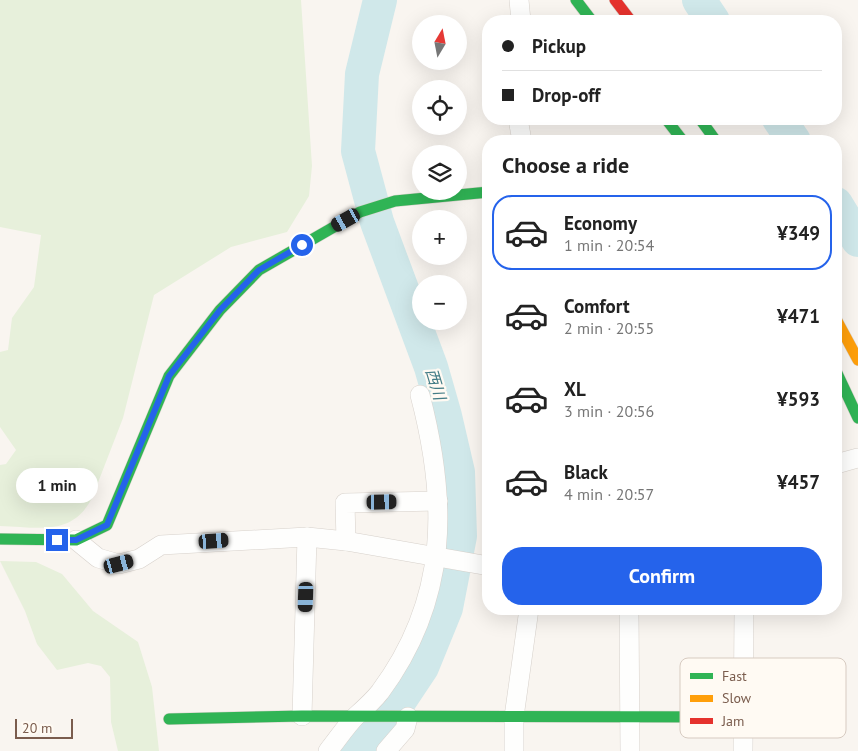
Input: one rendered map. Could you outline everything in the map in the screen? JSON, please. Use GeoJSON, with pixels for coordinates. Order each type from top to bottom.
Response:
{"type":"FeatureCollection","features":[{"type":"Feature","properties":{"kind":"main road"},"geometry":{"type":"LineString","coordinates":[[576,0],[587,15]]}},
{"type":"Feature","properties":{"kind":"main road"},"geometry":{"type":"LineString","coordinates":[[615,0],[626,15]]}},
{"type":"Feature","properties":{"kind":"main road"},"geometry":{"type":"LineString","coordinates":[[671,125],[678,135]]}},
{"type":"Feature","properties":{"kind":"main road"},"geometry":{"type":"LineString","coordinates":[[0,539],[76,540],[107,525],[169,376],[220,310],[259,270],[360,212],[395,201],[482,193]]}},
{"type":"Feature","properties":{"kind":"main road"},"geometry":{"type":"LineString","coordinates":[[842,330],[858,360]]}},
{"type":"Feature","properties":{"kind":"main road"},"geometry":{"type":"LineString","coordinates":[[842,384],[858,418]]}},
{"type":"Feature","properties":{"kind":"main road"},"geometry":{"type":"LineString","coordinates":[[169,719],[302,716],[680,717]]}},
{"type":"Feature","properties":{"kind":"street"},"geometry":{"type":"LineString","coordinates":[[519,0],[520,15]]}},
{"type":"Feature","properties":{"kind":"street"},"geometry":{"type":"LineString","coordinates":[[328,751],[355,716],[380,692],[402,658],[415,634],[431,587],[436,557],[438,501],[432,441],[420,395]]}},
{"type":"Feature","properties":{"kind":"street"},"geometry":{"type":"LineString","coordinates":[[842,462],[858,458]]}},
{"type":"Feature","properties":{"kind":"street"},"geometry":{"type":"LineString","coordinates":[[346,541],[345,503],[438,501]]}},
{"type":"Feature","properties":{"kind":"street"},"geometry":{"type":"LineString","coordinates":[[76,540],[98,558],[119,564],[140,559],[161,545],[307,537],[346,541],[481,565]]}},
{"type":"Feature","properties":{"kind":"street"},"geometry":{"type":"LineString","coordinates":[[302,716],[307,537]]}},
{"type":"Feature","properties":{"kind":"street"},"geometry":{"type":"LineString","coordinates":[[514,751],[514,718],[524,661],[528,615]]}},
{"type":"Feature","properties":{"kind":"street"},"geometry":{"type":"LineString","coordinates":[[629,615],[630,751]]}},
{"type":"Feature","properties":{"kind":"street"},"geometry":{"type":"LineString","coordinates":[[743,658],[744,615]]}},
{"type":"Feature","properties":{"kind":"street"},"geometry":{"type":"LineString","coordinates":[[386,751],[405,729],[408,717]]}},
{"type":"Feature","properties":{"kind":"street"},"geometry":{"type":"LineString","coordinates":[[743,738],[743,751]]}},
{"type":"Feature","properties":{"kind":"green space"},"geometry":{"type":"Polygon","coordinates":[[[0,0],[301,0],[312,166],[309,196],[287,232],[231,247],[154,295],[123,418],[92,498],[75,519],[53,527],[0,526],[0,465],[6,464],[16,450],[0,427],[0,352],[8,350],[12,318],[34,287],[41,235],[0,227],[0,0]]]}},
{"type":"Feature","properties":{"kind":"green space"},"geometry":{"type":"Polygon","coordinates":[[[0,561],[36,562],[62,574],[93,611],[138,642],[152,687],[159,751],[118,751],[111,722],[110,677],[101,666],[88,663],[57,670],[37,644],[25,611],[0,561]]]}},
{"type":"Feature","properties":{"kind":"waterway","name":"西川"},"geometry":{"type":"LineString","coordinates":[[357,751],[398,703],[422,667],[446,608],[460,536],[458,472],[445,416],[431,367],[377,222],[358,151],[362,74],[380,0]]}},
{"type":"Feature","properties":{"kind":"waterway"},"geometry":{"type":"LineString","coordinates":[[699,0],[709,15]]}},
{"type":"Feature","properties":{"kind":"waterway"},"geometry":{"type":"LineString","coordinates":[[783,125],[790,135]]}},
{"type":"Feature","properties":{"kind":"waterway"},"geometry":{"type":"LineString","coordinates":[[842,214],[858,240]]}},
{"type":"Feature","properties":{"kind":"traffic: fast"},"geometry":{"type":"LineString","coordinates":[[576,0],[587,15]]}},
{"type":"Feature","properties":{"kind":"traffic: fast"},"geometry":{"type":"LineString","coordinates":[[671,125],[678,135]]}},
{"type":"Feature","properties":{"kind":"traffic: fast"},"geometry":{"type":"LineString","coordinates":[[704,125],[712,135]]}},
{"type":"Feature","properties":{"kind":"traffic: fast"},"geometry":{"type":"LineString","coordinates":[[0,539],[76,540],[107,525],[169,376],[220,310],[259,270],[360,212],[395,201],[482,193]]}},
{"type":"Feature","properties":{"kind":"traffic: fast"},"geometry":{"type":"LineString","coordinates":[[842,384],[858,418]]}},
{"type":"Feature","properties":{"kind":"traffic: fast"},"geometry":{"type":"LineString","coordinates":[[169,719],[302,716],[680,717]]}},
{"type":"Feature","properties":{"kind":"traffic: slow"},"geometry":{"type":"LineString","coordinates":[[842,330],[858,360]]}},
{"type":"Feature","properties":{"kind":"traffic: jam"},"geometry":{"type":"LineString","coordinates":[[615,0],[626,15]]}},
{"type":"Feature","properties":{"kind":"route"},"geometry":{"type":"LineString","coordinates":[[57,540],[76,540],[93,534],[107,525],[120,498],[169,376],[220,310],[259,270],[302,245]]}}]}
